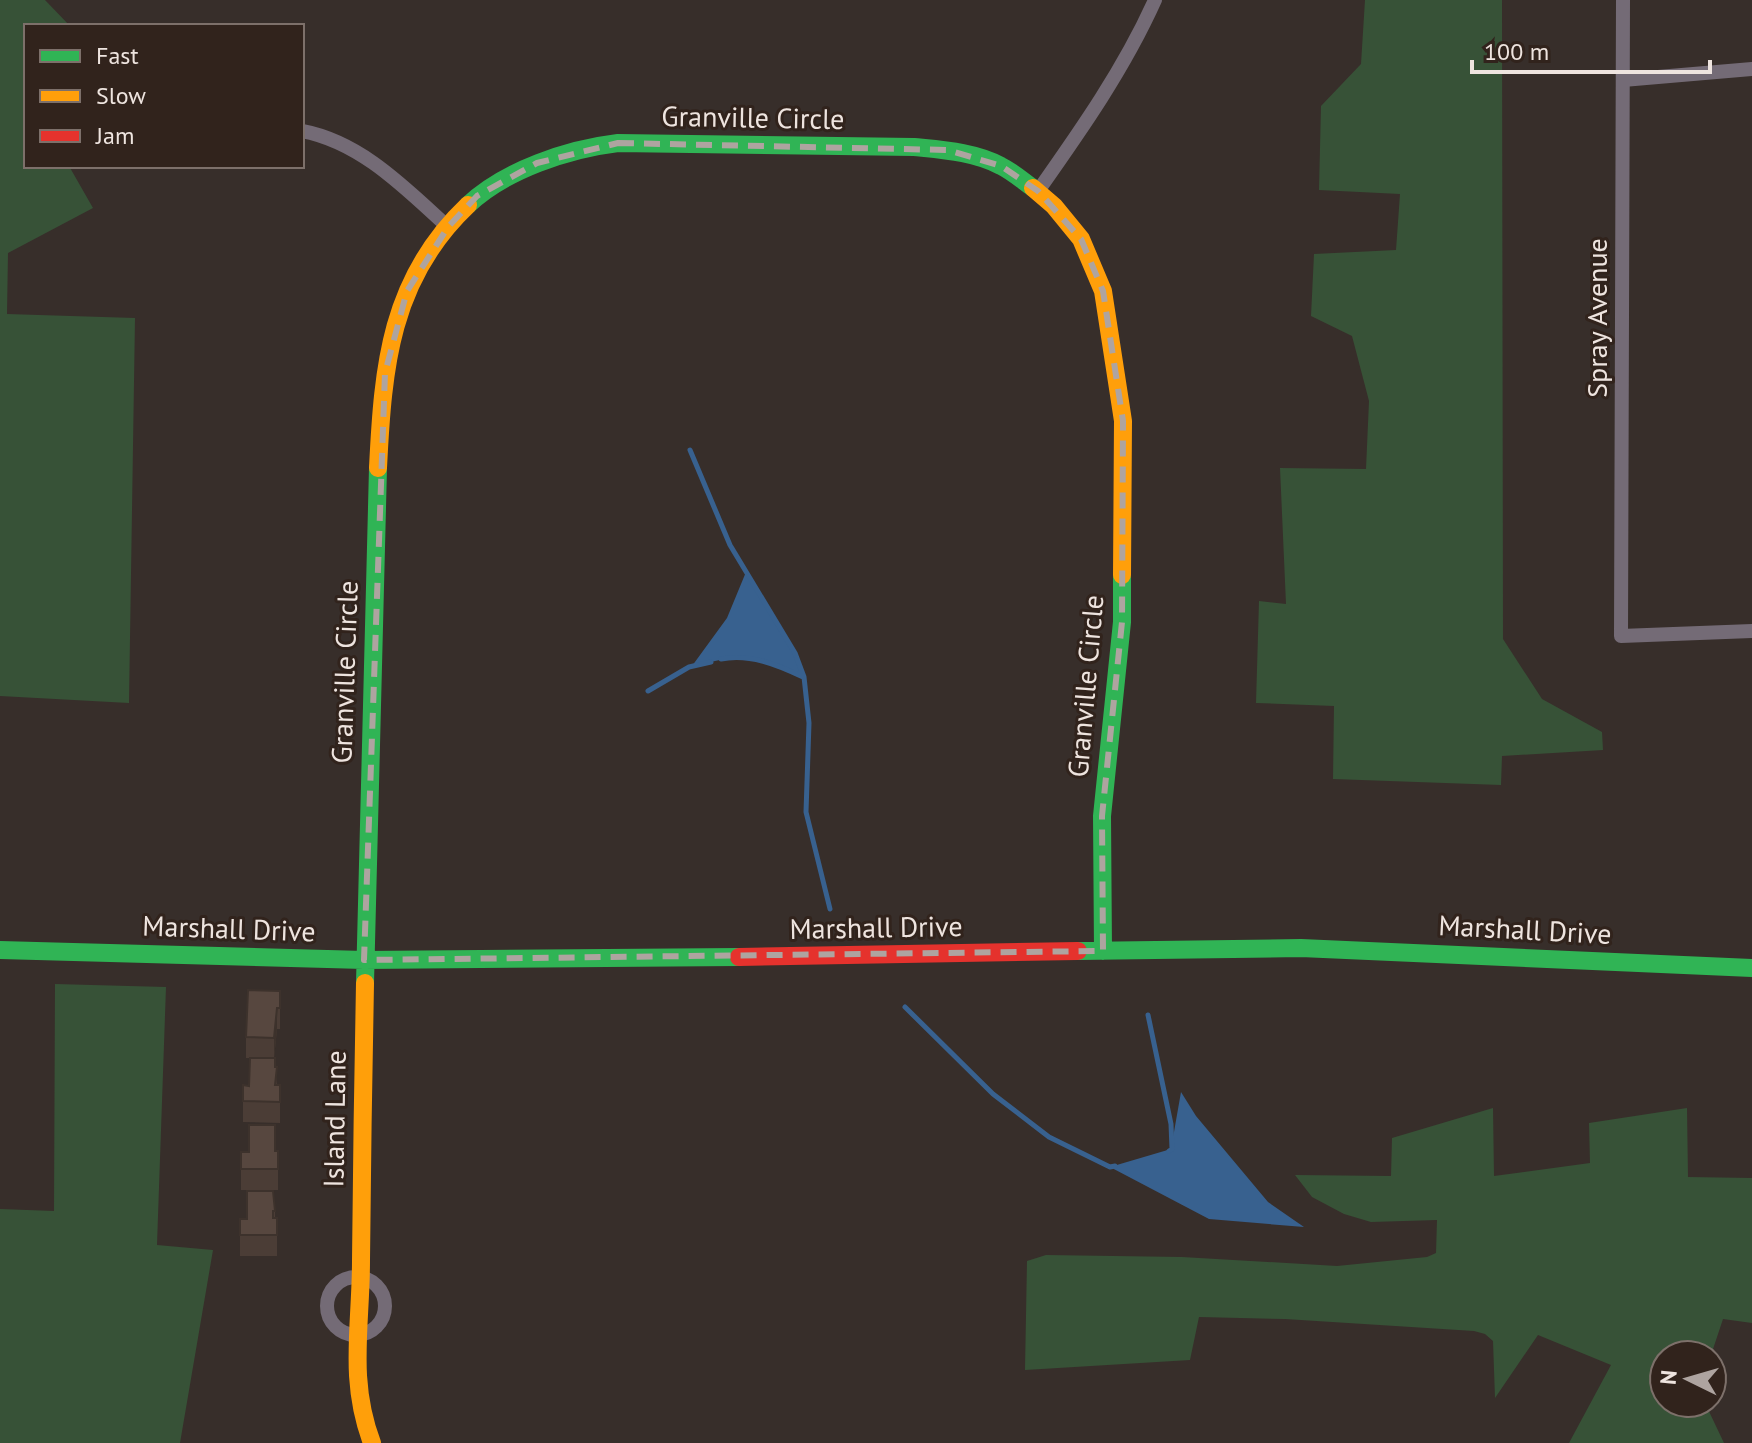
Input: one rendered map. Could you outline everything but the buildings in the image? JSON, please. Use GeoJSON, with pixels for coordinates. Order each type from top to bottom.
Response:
{"type":"FeatureCollection","features":[{"type":"Feature","properties":{"kind":"street"},"geometry":{"type":"LineString","coordinates":[[1038,191],[1094,111],[1155,0]]}},
{"type":"Feature","properties":{"kind":"street","name":"Spray Avenue"},"geometry":{"type":"LineString","coordinates":[[1623,0],[1621,636],[1752,631]]}},
{"type":"Feature","properties":{"kind":"street"},"geometry":{"type":"LineString","coordinates":[[1623,80],[1752,69]]}},
{"type":"Feature","properties":{"kind":"street"},"geometry":{"type":"LineString","coordinates":[[304,132],[346,145],[369,160],[448,227]]}},
{"type":"Feature","properties":{"kind":"street","name":"Granville Circle"},"geometry":{"type":"LineString","coordinates":[[364,960],[376,516],[383,394],[389,346],[401,305],[420,267],[448,227],[477,196],[563,152],[618,143],[948,150],[1001,166],[1038,191],[1081,239],[1103,291],[1123,421],[1122,622],[1102,816],[1103,951]]}},
{"type":"Feature","properties":{"kind":"street","name":"Marshall Drive"},"geometry":{"type":"LineString","coordinates":[[0,950],[364,960],[513,960],[1301,948],[1752,968]]}},
{"type":"Feature","properties":{"kind":"street","name":"Island Lane"},"geometry":{"type":"LineString","coordinates":[[364,960],[361,1278],[357,1335],[359,1403],[372,1443]]}},
{"type":"Feature","properties":{"kind":"street"},"geometry":{"type":"LineString","coordinates":[[350,1278],[369,1280],[383,1294],[385,1304],[380,1322],[373,1330],[357,1335],[338,1329],[328,1313],[329,1295],[334,1287],[350,1278]]}},
{"type":"Feature","properties":{"kind":"highlighted area"},"geometry":{"type":"Polygon","coordinates":[[[618,143],[948,150],[1001,166],[1038,191],[1081,239],[1103,291],[1123,421],[1122,622],[1102,816],[1103,951],[364,960],[385,373],[407,291],[448,227],[477,196],[537,163],[618,143]]]}},
{"type":"Feature","properties":{"kind":"green space"},"geometry":{"type":"Polygon","coordinates":[[[0,0],[45,0],[68,24],[24,24],[24,168],[70,168],[93,208],[8,253],[7,314],[135,318],[129,703],[0,696],[0,0]]]}},
{"type":"Feature","properties":{"kind":"green space"},"geometry":{"type":"Polygon","coordinates":[[[1365,0],[1502,0],[1503,639],[1542,699],[1602,732],[1603,750],[1502,756],[1501,785],[1333,779],[1334,706],[1256,703],[1259,601],[1286,604],[1280,468],[1366,469],[1369,401],[1352,336],[1311,316],[1314,254],[1396,250],[1400,194],[1319,190],[1321,106],[1361,64],[1365,0]]]}},
{"type":"Feature","properties":{"kind":"green space"},"geometry":{"type":"Polygon","coordinates":[[[55,984],[166,987],[157,1245],[213,1250],[180,1443],[0,1443],[0,1209],[54,1211],[55,984]]]}},
{"type":"Feature","properties":{"kind":"green space"},"geometry":{"type":"Polygon","coordinates":[[[1493,1108],[1494,1176],[1590,1163],[1589,1123],[1687,1108],[1688,1177],[1752,1178],[1752,1323],[1723,1319],[1716,1339],[1648,1339],[1648,1419],[1713,1419],[1724,1443],[1569,1443],[1611,1365],[1538,1335],[1495,1398],[1493,1341],[1485,1334],[1285,1319],[1199,1317],[1190,1360],[1025,1370],[1027,1261],[1046,1255],[1182,1257],[1337,1266],[1427,1257],[1436,1253],[1437,1220],[1371,1222],[1344,1214],[1312,1197],[1295,1175],[1391,1176],[1392,1138],[1493,1108]]]}},
{"type":"Feature","properties":{"kind":"water"},"geometry":{"type":"Polygon","coordinates":[[[746,572],[795,653],[804,677],[770,662],[729,658],[692,666],[727,618],[746,572]]]}},
{"type":"Feature","properties":{"kind":"water"},"geometry":{"type":"Polygon","coordinates":[[[1181,1092],[1196,1116],[1268,1202],[1304,1227],[1209,1219],[1110,1167],[1171,1149],[1181,1092]]]}},
{"type":"Feature","properties":{"kind":"waterway"},"geometry":{"type":"LineString","coordinates":[[690,450],[730,545],[795,653],[804,677],[809,723],[806,812],[830,909]]}},
{"type":"Feature","properties":{"kind":"waterway"},"geometry":{"type":"LineString","coordinates":[[721,659],[753,659],[803,677]]}},
{"type":"Feature","properties":{"kind":"waterway"},"geometry":{"type":"LineString","coordinates":[[648,691],[689,667],[711,662]]}},
{"type":"Feature","properties":{"kind":"waterway"},"geometry":{"type":"LineString","coordinates":[[905,1007],[993,1094],[1049,1137],[1110,1167],[1115,1166]]}},
{"type":"Feature","properties":{"kind":"waterway"},"geometry":{"type":"LineString","coordinates":[[1148,1015],[1171,1124],[1172,1149],[1169,1151]]}},
{"type":"Feature","properties":{"kind":"traffic: fast"},"geometry":{"type":"LineString","coordinates":[[468,205],[500,181],[538,163],[579,150],[618,143],[936,149],[991,161],[1033,188]]}},
{"type":"Feature","properties":{"kind":"traffic: fast"},"geometry":{"type":"LineString","coordinates":[[365,983],[378,468]]}},
{"type":"Feature","properties":{"kind":"traffic: fast"},"geometry":{"type":"LineString","coordinates":[[1103,951],[1102,816],[1122,622],[1122,575]]}},
{"type":"Feature","properties":{"kind":"traffic: fast"},"geometry":{"type":"LineString","coordinates":[[1078,951],[1301,948],[1752,968]]}},
{"type":"Feature","properties":{"kind":"traffic: fast"},"geometry":{"type":"LineString","coordinates":[[0,950],[364,960],[739,957]]}},
{"type":"Feature","properties":{"kind":"traffic: slow"},"geometry":{"type":"LineString","coordinates":[[1033,188],[1054,206],[1081,239],[1103,291],[1123,421],[1122,575]]}},
{"type":"Feature","properties":{"kind":"traffic: slow"},"geometry":{"type":"LineString","coordinates":[[378,468],[383,394],[396,326],[422,263],[442,233],[468,205]]}},
{"type":"Feature","properties":{"kind":"traffic: slow"},"geometry":{"type":"LineString","coordinates":[[365,983],[358,1375],[360,1397],[372,1443]]}},
{"type":"Feature","properties":{"kind":"traffic: jam"},"geometry":{"type":"LineString","coordinates":[[739,957],[1078,951]]}}]}
